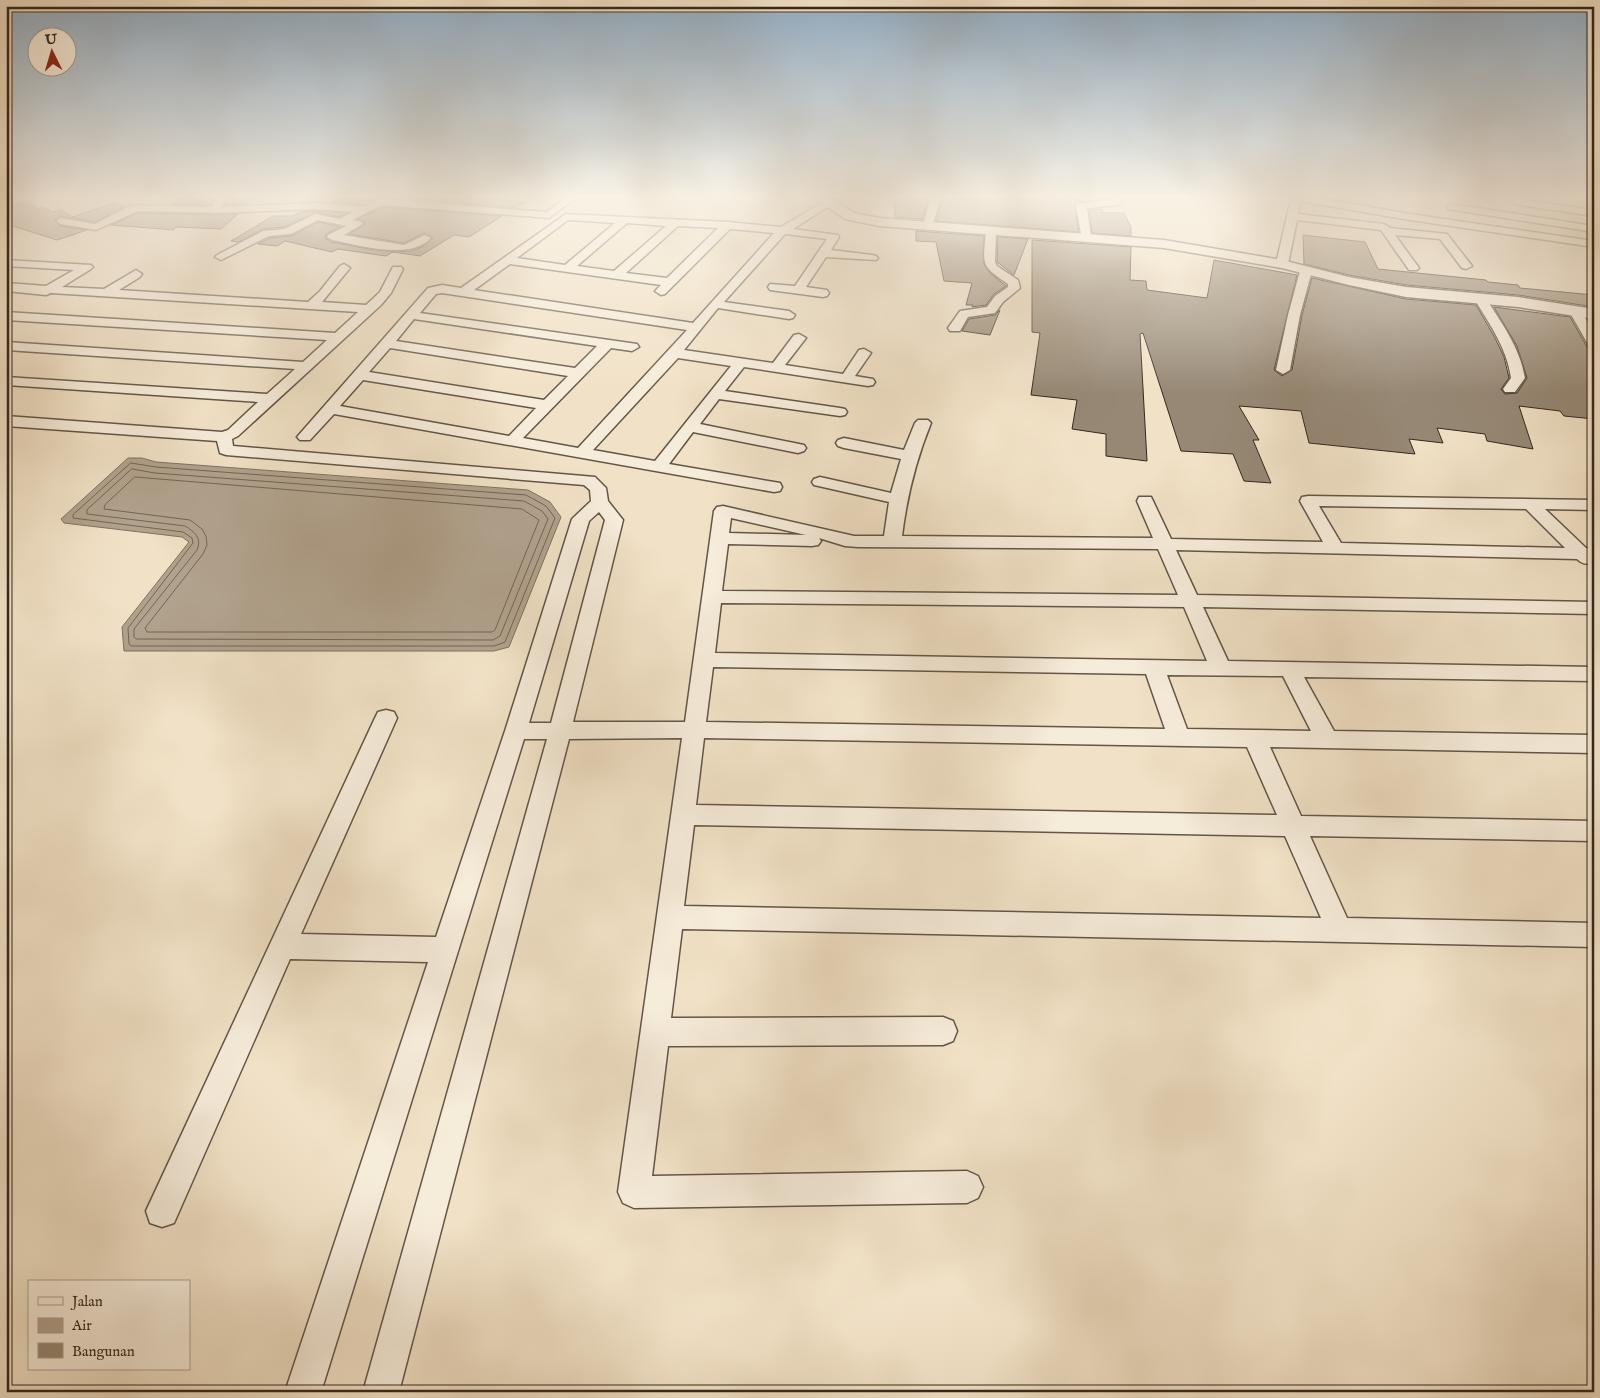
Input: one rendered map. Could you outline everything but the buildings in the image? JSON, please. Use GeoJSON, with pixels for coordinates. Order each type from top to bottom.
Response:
{"type":"FeatureCollection","features":[{"type":"Feature","properties":{"kind":"street"},"geometry":{"type":"LineString","coordinates":[[464,292],[503,262]]}},
{"type":"Feature","properties":{"kind":"street"},"geometry":{"type":"LineString","coordinates":[[521,262],[615,276],[664,287],[690,262]]}},
{"type":"Feature","properties":{"kind":"street"},"geometry":{"type":"LineString","coordinates":[[566,269],[574,262]]}},
{"type":"Feature","properties":{"kind":"street"},"geometry":{"type":"LineString","coordinates":[[615,276],[631,262]]}},
{"type":"Feature","properties":{"kind":"street"},"geometry":{"type":"LineString","coordinates":[[582,453],[676,353],[699,315],[751,262]]}},
{"type":"Feature","properties":{"kind":"street"},"geometry":{"type":"LineString","coordinates":[[798,290],[817,262]]}},
{"type":"Feature","properties":{"kind":"street"},"geometry":{"type":"LineString","coordinates":[[954,328],[964,314],[991,310],[998,299],[1014,288],[1014,283],[992,268],[989,262]]}},
{"type":"Feature","properties":{"kind":"street"},"geometry":{"type":"LineString","coordinates":[[1272,262],[1406,292],[1518,302],[1594,314]]}},
{"type":"Feature","properties":{"kind":"street"},"geometry":{"type":"LineString","coordinates":[[1409,262],[1413,268]]}},
{"type":"Feature","properties":{"kind":"street"},"geometry":{"type":"LineString","coordinates":[[1463,262],[1466,266]]}},
{"type":"Feature","properties":{"kind":"street"},"geometry":{"type":"LineString","coordinates":[[6,263],[87,267],[6,316]]}},
{"type":"Feature","properties":{"kind":"street"},"geometry":{"type":"LineString","coordinates":[[310,306],[324,294],[344,268]]}},
{"type":"Feature","properties":{"kind":"street"},"geometry":{"type":"LineString","coordinates":[[6,421],[224,437],[233,433],[369,309],[385,293],[397,269]]}},
{"type":"Feature","properties":{"kind":"street"},"geometry":{"type":"LineString","coordinates":[[1283,370],[1294,315],[1306,271]]}},
{"type":"Feature","properties":{"kind":"street"},"geometry":{"type":"LineString","coordinates":[[107,293],[136,274]]}},
{"type":"Feature","properties":{"kind":"street"},"geometry":{"type":"LineString","coordinates":[[476,283],[699,315]]}},
{"type":"Feature","properties":{"kind":"street"},"geometry":{"type":"LineString","coordinates":[[6,287],[369,309]]}},
{"type":"Feature","properties":{"kind":"street"},"geometry":{"type":"LineString","coordinates":[[774,287],[823,293]]}},
{"type":"Feature","properties":{"kind":"street"},"geometry":{"type":"LineString","coordinates":[[305,437],[388,344],[432,291],[442,289],[699,315],[789,315]]}},
{"type":"Feature","properties":{"kind":"street"},"geometry":{"type":"LineString","coordinates":[[1481,300],[1517,364],[1518,378],[1510,389]]}},
{"type":"Feature","properties":{"kind":"street"},"geometry":{"type":"LineString","coordinates":[[1575,311],[1594,343]]}},
{"type":"Feature","properties":{"kind":"street"},"geometry":{"type":"LineString","coordinates":[[411,315],[632,347]]}},
{"type":"Feature","properties":{"kind":"street"},"geometry":{"type":"LineString","coordinates":[[6,316],[338,337]]}},
{"type":"Feature","properties":{"kind":"street"},"geometry":{"type":"LineString","coordinates":[[777,367],[799,338]]}},
{"type":"Feature","properties":{"kind":"street"},"geometry":{"type":"LineString","coordinates":[[388,344],[578,373]]}},
{"type":"Feature","properties":{"kind":"street"},"geometry":{"type":"LineString","coordinates":[[510,442],[607,344]]}},
{"type":"Feature","properties":{"kind":"street"},"geometry":{"type":"LineString","coordinates":[[6,346],[307,366]]}},
{"type":"Feature","properties":{"kind":"street"},"geometry":{"type":"LineString","coordinates":[[676,353],[868,382]]}},
{"type":"Feature","properties":{"kind":"street"},"geometry":{"type":"LineString","coordinates":[[847,378],[864,353]]}},
{"type":"Feature","properties":{"kind":"street"},"geometry":{"type":"LineString","coordinates":[[659,466],[740,363]]}},
{"type":"Feature","properties":{"kind":"street"},"geometry":{"type":"LineString","coordinates":[[360,375],[547,405]]}},
{"type":"Feature","properties":{"kind":"street"},"geometry":{"type":"LineString","coordinates":[[6,381],[271,399]]}},
{"type":"Feature","properties":{"kind":"street"},"geometry":{"type":"LineString","coordinates":[[716,394],[840,412]]}},
{"type":"Feature","properties":{"kind":"street"},"geometry":{"type":"LineString","coordinates":[[330,409],[774,487]]}},
{"type":"Feature","properties":{"kind":"street"},"geometry":{"type":"LineString","coordinates":[[892,543],[898,499],[910,456],[922,423]]}},
{"type":"Feature","properties":{"kind":"street"},"geometry":{"type":"LineString","coordinates":[[689,427],[798,448]]}},
{"type":"Feature","properties":{"kind":"street"},"geometry":{"type":"LineString","coordinates":[[224,437],[226,450],[589,480],[598,488],[600,502],[614,520],[560,730],[381,1392]]}},
{"type":"Feature","properties":{"kind":"street"},"geometry":{"type":"LineString","coordinates":[[844,444],[910,456]]}},
{"type":"Feature","properties":{"kind":"street"},"geometry":{"type":"LineString","coordinates":[[820,482],[898,499]]}},
{"type":"Feature","properties":{"kind":"street"},"geometry":{"type":"LineString","coordinates":[[1313,488],[1529,503],[1590,558]]}},
{"type":"Feature","properties":{"kind":"street"},"geometry":{"type":"LineString","coordinates":[[1145,501],[1221,668]]}},
{"type":"Feature","properties":{"kind":"street"},"geometry":{"type":"LineString","coordinates":[[1335,548],[1308,501],[1594,505]]}},
{"type":"Feature","properties":{"kind":"street"},"geometry":{"type":"LineString","coordinates":[[303,1392],[516,731],[581,519],[600,502]]}},
{"type":"Feature","properties":{"kind":"street"},"geometry":{"type":"LineString","coordinates":[[858,542],[723,510],[634,1192],[967,1187]]}},
{"type":"Feature","properties":{"kind":"street"},"geometry":{"type":"LineString","coordinates":[[720,538],[892,543],[1165,544],[1335,548],[1590,558]]}},
{"type":"Feature","properties":{"kind":"street"},"geometry":{"type":"LineString","coordinates":[[712,597],[1191,601],[1594,608]]}},
{"type":"Feature","properties":{"kind":"street"},"geometry":{"type":"LineString","coordinates":[[704,660],[1594,674]]}},
{"type":"Feature","properties":{"kind":"street"},"geometry":{"type":"LineString","coordinates":[[1154,667],[1179,738]]}},
{"type":"Feature","properties":{"kind":"street"},"geometry":{"type":"LineString","coordinates":[[1290,669],[1327,740]]}},
{"type":"Feature","properties":{"kind":"street"},"geometry":{"type":"LineString","coordinates":[[162,1211],[386,718]]}},
{"type":"Feature","properties":{"kind":"street"},"geometry":{"type":"LineString","coordinates":[[516,731],[695,730],[1594,744]]}},
{"type":"Feature","properties":{"kind":"street"},"geometry":{"type":"LineString","coordinates":[[1255,739],[1339,930]]}},
{"type":"Feature","properties":{"kind":"street"},"geometry":{"type":"LineString","coordinates":[[684,814],[1594,831]]}},
{"type":"Feature","properties":{"kind":"street"},"geometry":{"type":"LineString","coordinates":[[670,917],[1594,935]]}},
{"type":"Feature","properties":{"kind":"street"},"geometry":{"type":"LineString","coordinates":[[282,946],[444,950]]}},
{"type":"Feature","properties":{"kind":"street"},"geometry":{"type":"LineString","coordinates":[[655,1032],[942,1031]]}},
{"type":"Feature","properties":{"kind":"water"},"geometry":{"type":"Polygon","coordinates":[[[128,458],[142,458],[156,462],[528,490],[550,502],[561,517],[509,647],[494,651],[124,651],[122,627],[189,542],[182,537],[64,523],[61,519],[128,458]]]}}]}
